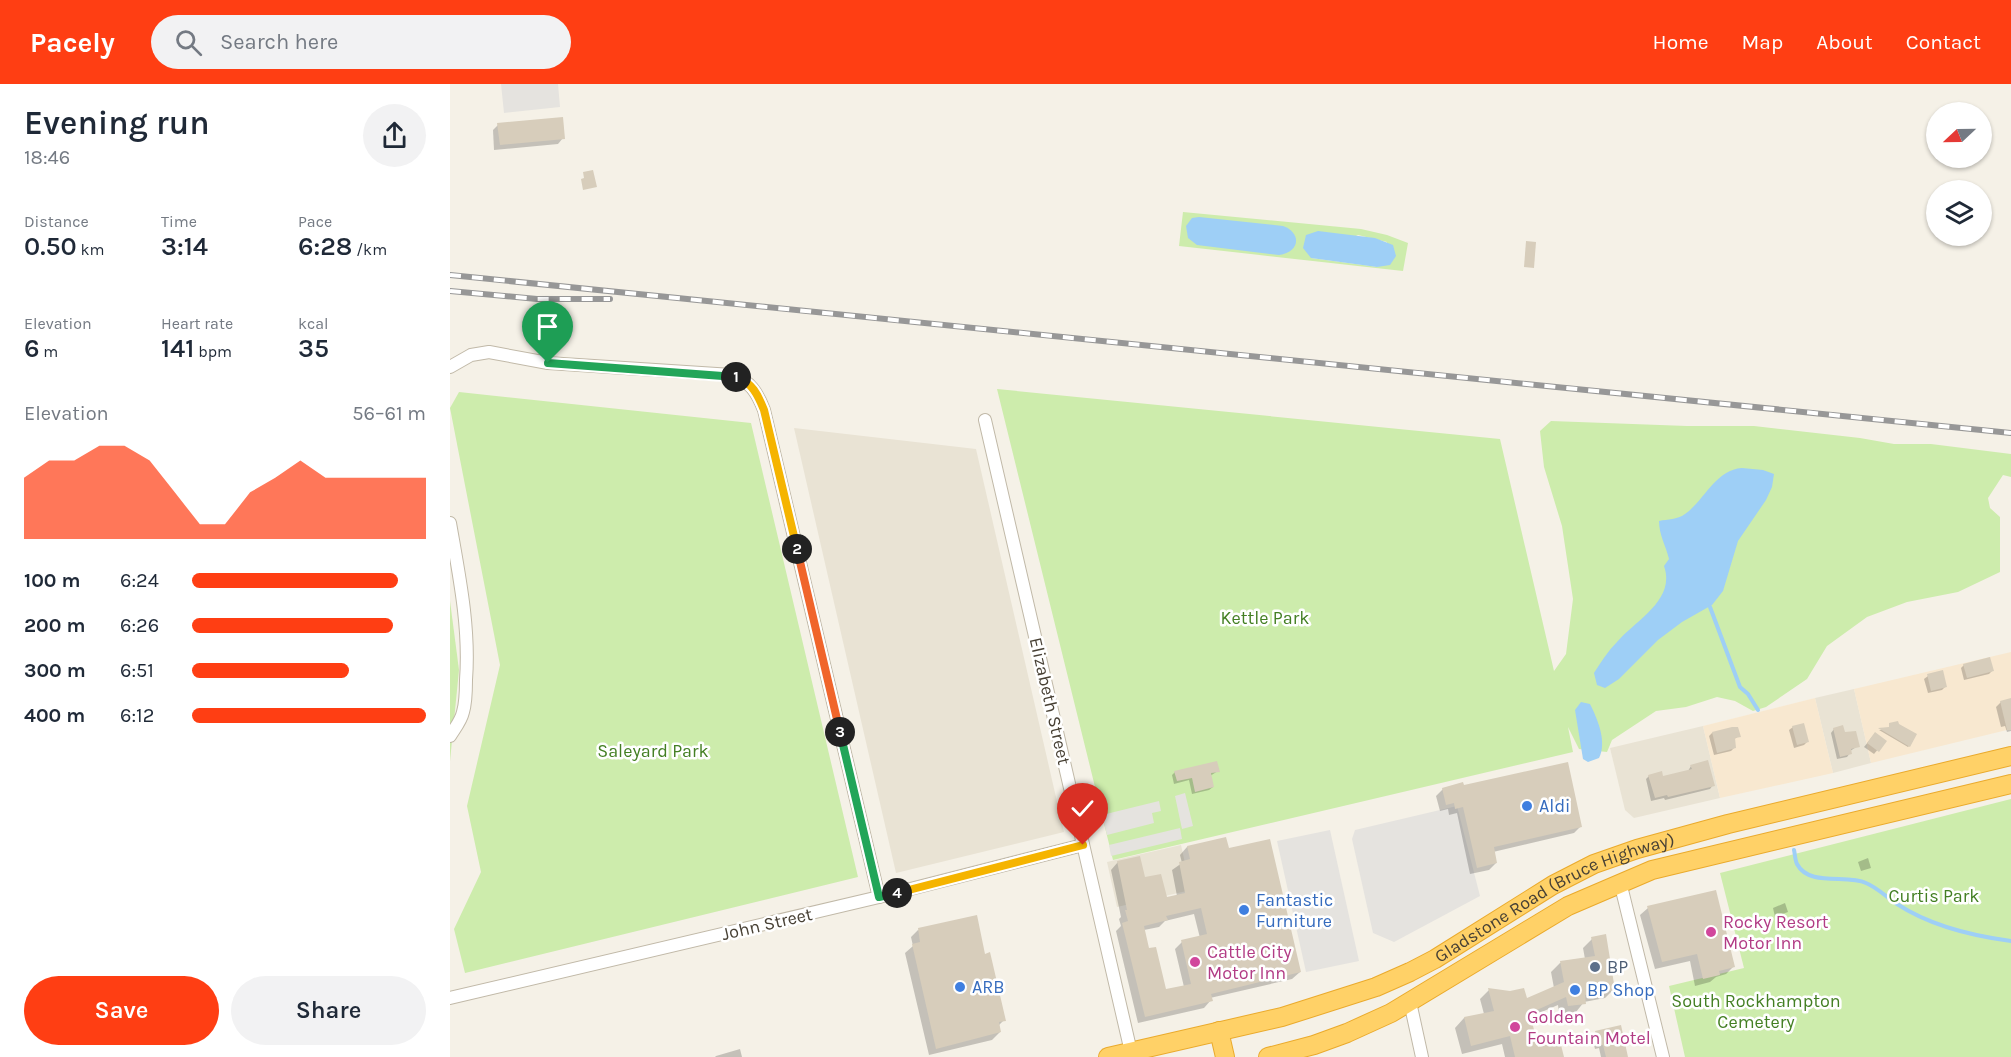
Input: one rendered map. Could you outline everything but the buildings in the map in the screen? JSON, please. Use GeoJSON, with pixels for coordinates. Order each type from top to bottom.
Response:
{"type":"FeatureCollection","features":[{"type":"Feature","properties":{"kind":"highway","name":"Gladstone Road (Bruce Highway)"},"geometry":{"type":"LineString","coordinates":[[1108,1057],[1282,1017],[1357,994],[1398,978],[1435,959],[1553,885],[1587,868],[1637,849],[1728,824],[2011,756]]}},
{"type":"Feature","properties":{"kind":"highway","name":"Gladstone Road (Bruce Highway)"},"geometry":{"type":"LineString","coordinates":[[1268,1057],[1314,1045],[1347,1033],[1410,1002],[1549,917],[1620,882],[1652,870],[1686,860],[2011,784]]}},
{"type":"Feature","properties":{"kind":"highway"},"geometry":{"type":"LineString","coordinates":[[1613,857],[1620,882]]}},
{"type":"Feature","properties":{"kind":"highway"},"geometry":{"type":"LineString","coordinates":[[1219,1032],[1225,1057]]}},
{"type":"Feature","properties":{"kind":"street"},"geometry":{"type":"LineString","coordinates":[[450,367],[471,355],[489,352],[548,363],[732,375],[749,383],[764,410],[879,897]]}},
{"type":"Feature","properties":{"kind":"street","name":"Elizabeth Street"},"geometry":{"type":"LineString","coordinates":[[985,420],[1131,1052]]}},
{"type":"Feature","properties":{"kind":"street"},"geometry":{"type":"LineString","coordinates":[[450,523],[463,597],[467,639],[464,709],[460,721],[450,736]]}},
{"type":"Feature","properties":{"kind":"street","name":"John Street"},"geometry":{"type":"LineString","coordinates":[[450,998],[879,897],[1083,845]]}},
{"type":"Feature","properties":{"kind":"street"},"geometry":{"type":"LineString","coordinates":[[1620,882],[1663,1057]]}},
{"type":"Feature","properties":{"kind":"street"},"geometry":{"type":"LineString","coordinates":[[1410,1002],[1422,1057]]}},
{"type":"Feature","properties":{"kind":"shaded area"},"geometry":{"type":"Polygon","coordinates":[[[501,84],[558,84],[560,107],[504,113],[501,84]]]}},
{"type":"Feature","properties":{"kind":"shaded area"},"geometry":{"type":"Polygon","coordinates":[[[794,428],[976,449],[1064,832],[896,873],[794,428]]]}},
{"type":"Feature","properties":{"kind":"shaded area"},"geometry":{"type":"Polygon","coordinates":[[[2011,652],[2011,729],[1871,763],[1854,689],[2011,652]]]}},
{"type":"Feature","properties":{"kind":"shaded area"},"geometry":{"type":"Polygon","coordinates":[[[1854,689],[1871,763],[1833,773],[1815,698],[1854,689]]]}},
{"type":"Feature","properties":{"kind":"shaded area"},"geometry":{"type":"Polygon","coordinates":[[[1815,698],[1833,773],[1720,798],[1703,726],[1815,698]]]}},
{"type":"Feature","properties":{"kind":"shaded area"},"geometry":{"type":"Polygon","coordinates":[[[1703,726],[1720,798],[1634,818],[1625,810],[1610,748],[1703,726]]]}},
{"type":"Feature","properties":{"kind":"shaded area"},"geometry":{"type":"Polygon","coordinates":[[[1185,793],[1193,826],[1182,829],[1175,796],[1185,793]]]}},
{"type":"Feature","properties":{"kind":"shaded area"},"geometry":{"type":"Polygon","coordinates":[[[1159,801],[1161,811],[1152,813],[1154,823],[1107,835],[1102,815],[1159,801]]]}},
{"type":"Feature","properties":{"kind":"shaded area"},"geometry":{"type":"Polygon","coordinates":[[[1457,806],[1480,896],[1394,942],[1373,933],[1352,839],[1355,830],[1457,806]]]}},
{"type":"Feature","properties":{"kind":"shaded area"},"geometry":{"type":"Polygon","coordinates":[[[1180,828],[1182,839],[1111,856],[1109,845],[1180,828]]]}},
{"type":"Feature","properties":{"kind":"shaded area"},"geometry":{"type":"Polygon","coordinates":[[[1330,830],[1359,961],[1306,972],[1277,841],[1330,830]]]}},
{"type":"Feature","properties":{"kind":"shaded area"},"geometry":{"type":"Polygon","coordinates":[[[1181,845],[1191,890],[1117,907],[1107,862],[1181,845]]]}},
{"type":"Feature","properties":{"kind":"green space"},"geometry":{"type":"Polygon","coordinates":[[[1183,212],[1361,229],[1408,243],[1403,271],[1179,246],[1183,212]],[[1358,235],[1311,258],[1378,267],[1387,242],[1358,235]]]}},
{"type":"Feature","properties":{"kind":"green space","name":"Kettle Park"},"geometry":{"type":"Polygon","coordinates":[[[997,389],[1500,439],[1554,671],[1566,654],[1573,599],[1562,526],[1544,467],[1540,431],[1551,421],[1754,426],[1894,444],[1931,444],[2011,454],[2011,477],[2003,475],[1988,498],[1990,508],[2000,517],[2000,572],[1958,592],[1907,602],[1867,617],[1827,646],[1807,679],[1766,707],[1753,711],[1735,701],[1717,697],[1686,707],[1656,711],[1612,740],[1607,752],[1579,749],[1568,727],[1573,752],[1113,860],[997,389]]]}},
{"type":"Feature","properties":{"kind":"green space","name":"Saleyard Park"},"geometry":{"type":"Polygon","coordinates":[[[459,392],[751,423],[858,877],[465,973],[454,929],[481,872],[467,806],[500,665],[450,408],[459,392]]]}},
{"type":"Feature","properties":{"kind":"green space"},"geometry":{"type":"Polygon","coordinates":[[[450,601],[459,670],[450,761],[450,601]]]}},
{"type":"Feature","properties":{"kind":"green space"},"geometry":{"type":"Polygon","coordinates":[[[2011,799],[2011,1057],[1685,1057],[1669,986],[1744,968],[1720,873],[2011,799]]]}},
{"type":"Feature","properties":{"kind":"water"},"geometry":{"type":"Polygon","coordinates":[[[1192,218],[1283,226],[1296,237],[1295,246],[1279,255],[1197,245],[1188,238],[1186,226],[1192,218]]]}},
{"type":"Feature","properties":{"kind":"water"},"geometry":{"type":"Polygon","coordinates":[[[1318,231],[1375,238],[1393,245],[1396,256],[1390,265],[1377,267],[1311,258],[1303,248],[1306,235],[1318,231]]]}},
{"type":"Feature","properties":{"kind":"water"},"geometry":{"type":"Polygon","coordinates":[[[1742,468],[1763,470],[1774,474],[1772,487],[1766,500],[1738,541],[1723,591],[1712,605],[1682,622],[1658,640],[1619,679],[1605,688],[1597,685],[1594,673],[1605,657],[1614,645],[1652,608],[1664,589],[1666,578],[1664,566],[1669,559],[1661,536],[1659,521],[1682,516],[1717,480],[1733,470],[1742,468]]]}},
{"type":"Feature","properties":{"kind":"water"},"geometry":{"type":"Polygon","coordinates":[[[1581,702],[1590,704],[1602,738],[1599,758],[1588,762],[1583,759],[1575,710],[1581,702]]]}},
{"type":"Feature","properties":{"kind":"waterway"},"geometry":{"type":"LineString","coordinates":[[1710,607],[1740,687],[1748,694],[1758,710]]}},
{"type":"Feature","properties":{"kind":"waterway"},"geometry":{"type":"LineString","coordinates":[[1794,850],[1797,864],[1810,875],[1866,883],[1910,911],[1937,924],[1967,933],[2011,941]]}},
{"type":"Feature","properties":{"kind":"railway"},"geometry":{"type":"LineString","coordinates":[[450,275],[2011,433]]}},
{"type":"Feature","properties":{"kind":"railway"},"geometry":{"type":"LineString","coordinates":[[450,291],[537,299],[610,299]]}},
{"type":"Feature","properties":{"kind":"place","name":"Aldi"},"geometry":{"type":"Point","coordinates":[1527,806]}},
{"type":"Feature","properties":{"kind":"place","name":"Fantastic Furniture"},"geometry":{"type":"Point","coordinates":[1244,910]}},
{"type":"Feature","properties":{"kind":"place","name":"Rocky Resort Motor Inn"},"geometry":{"type":"Point","coordinates":[1711,932]}},
{"type":"Feature","properties":{"kind":"place","name":"Cattle City Motor Inn"},"geometry":{"type":"Point","coordinates":[1195,962]}},
{"type":"Feature","properties":{"kind":"place","name":"BP"},"geometry":{"type":"Point","coordinates":[1595,967]}},
{"type":"Feature","properties":{"kind":"place","name":"ARB"},"geometry":{"type":"Point","coordinates":[960,987]}},
{"type":"Feature","properties":{"kind":"place","name":"BP Shop"},"geometry":{"type":"Point","coordinates":[1575,990]}},
{"type":"Feature","properties":{"kind":"place","name":"Golden Fountain Motel"},"geometry":{"type":"Point","coordinates":[1515,1027]}},
{"type":"Feature","properties":{"kind":"route"},"geometry":{"type":"LineString","coordinates":[[548,363],[732,375],[749,383],[755,391],[764,410],[879,897],[1083,845]]}},
{"type":"Feature","properties":{"kind":"park label","name":"Curtis Park"},"geometry":{"type":"Point","coordinates":[1934,896]}},
{"type":"Feature","properties":{"kind":"park label","name":"South Rockhampton Cemetery"},"geometry":{"type":"Point","coordinates":[1756,1011]}}]}
